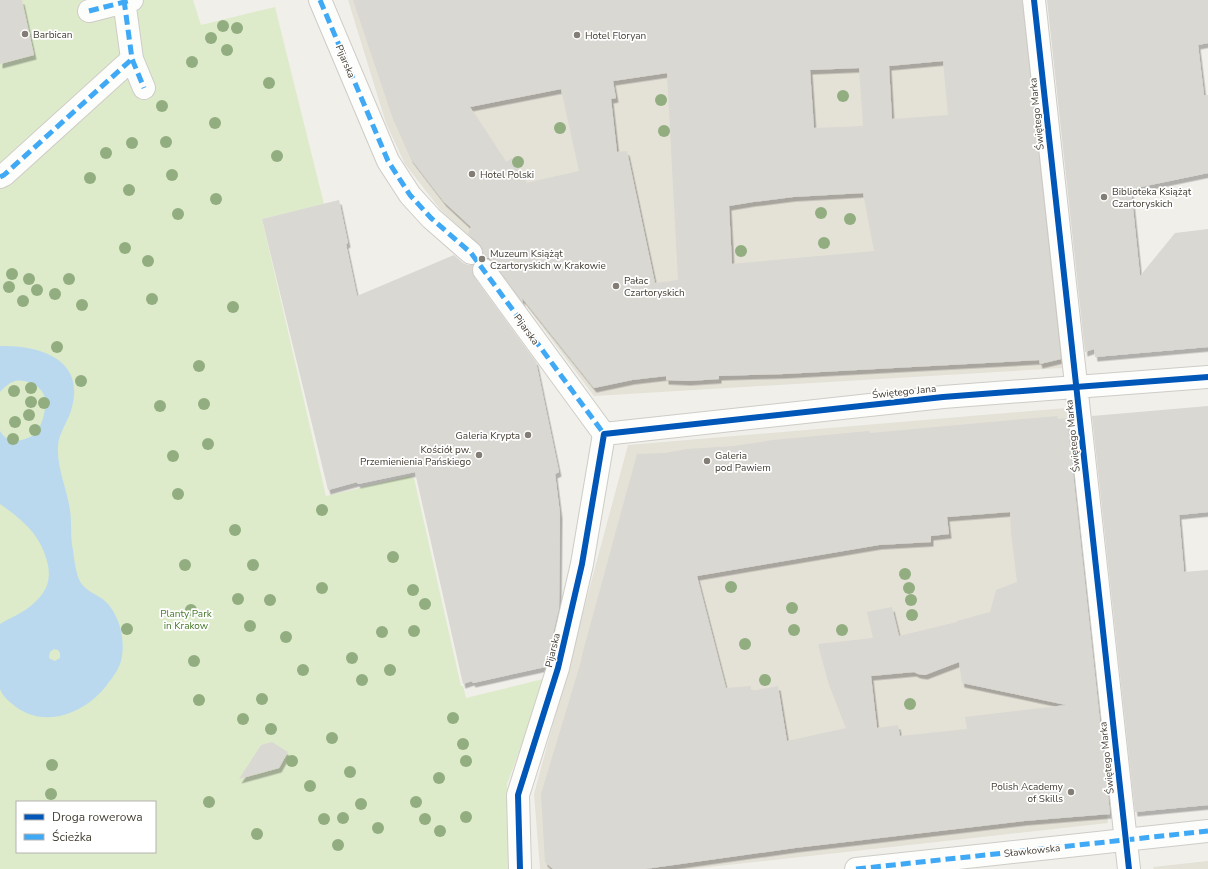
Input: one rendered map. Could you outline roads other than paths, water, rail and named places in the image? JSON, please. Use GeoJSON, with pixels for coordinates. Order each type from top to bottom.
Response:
{"type":"FeatureCollection","features":[{"type":"Feature","properties":{"kind":"street","name":"Pijarska"},"geometry":{"type":"LineString","coordinates":[[320,0],[388,161],[410,195],[431,218],[471,253]]}},
{"type":"Feature","properties":{"kind":"street","name":"Świętego Marka"},"geometry":{"type":"LineString","coordinates":[[1034,0],[1129,869]]}},
{"type":"Feature","properties":{"kind":"street"},"geometry":{"type":"LineString","coordinates":[[89,11],[127,1],[132,59],[144,88]]}},
{"type":"Feature","properties":{"kind":"street"},"geometry":{"type":"LineString","coordinates":[[0,176],[4,175],[132,59]]}},
{"type":"Feature","properties":{"kind":"street","name":"Pijarska"},"geometry":{"type":"LineString","coordinates":[[484,270],[604,434],[582,564],[558,668],[518,796],[520,869]]}},
{"type":"Feature","properties":{"kind":"street","name":"Świętego Jana"},"geometry":{"type":"LineString","coordinates":[[604,434],[943,397],[1208,377]]}},
{"type":"Feature","properties":{"kind":"street","name":"Sławkowska"},"geometry":{"type":"LineString","coordinates":[[856,869],[1208,831]]}},
{"type":"Feature","properties":{"kind":"water"},"geometry":{"type":"Polygon","coordinates":[[[0,346],[15,346],[43,352],[55,358],[65,366],[72,377],[74,390],[72,407],[58,442],[58,455],[70,510],[76,567],[79,580],[83,586],[105,601],[115,613],[122,637],[123,645],[120,664],[113,677],[101,692],[79,709],[54,717],[41,717],[28,714],[9,701],[0,689],[0,624],[22,612],[42,595],[47,586],[49,571],[45,555],[36,537],[24,523],[0,504],[0,431],[8,439],[16,441],[26,439],[36,434],[44,415],[44,395],[36,386],[23,381],[15,381],[0,392],[0,346]],[[54,649],[50,652],[50,659],[55,661],[60,658],[60,653],[58,650],[54,649]]]}},
{"type":"Feature","properties":{"kind":"place","name":"Barbican"},"geometry":{"type":"Point","coordinates":[25,34]}},
{"type":"Feature","properties":{"kind":"place","name":"Hotel Floryan"},"geometry":{"type":"Point","coordinates":[577,35]}},
{"type":"Feature","properties":{"kind":"place","name":"Hotel Polski"},"geometry":{"type":"Point","coordinates":[472,174]}},
{"type":"Feature","properties":{"kind":"place","name":"Biblioteka Książąt Czartoryskich"},"geometry":{"type":"Point","coordinates":[1104,197]}},
{"type":"Feature","properties":{"kind":"place","name":"Muzeum Książąt Czartoryskich w Krakowie"},"geometry":{"type":"Point","coordinates":[482,259]}},
{"type":"Feature","properties":{"kind":"place","name":"Pałac Czartoryskich"},"geometry":{"type":"Point","coordinates":[616,286]}},
{"type":"Feature","properties":{"kind":"place","name":"Galeria Krypta"},"geometry":{"type":"Point","coordinates":[528,435]}},
{"type":"Feature","properties":{"kind":"place","name":"Kościół pw. Przemienienia Pańskiego"},"geometry":{"type":"Point","coordinates":[479,455]}},
{"type":"Feature","properties":{"kind":"place","name":"Galeria pod Pawiem"},"geometry":{"type":"Point","coordinates":[707,461]}},
{"type":"Feature","properties":{"kind":"place","name":"Polish Academy of Skills"},"geometry":{"type":"Point","coordinates":[1071,792]}},
{"type":"Feature","properties":{"kind":"park label","name":"Planty Park in Krakow"},"geometry":{"type":"Point","coordinates":[186,618]}}]}
